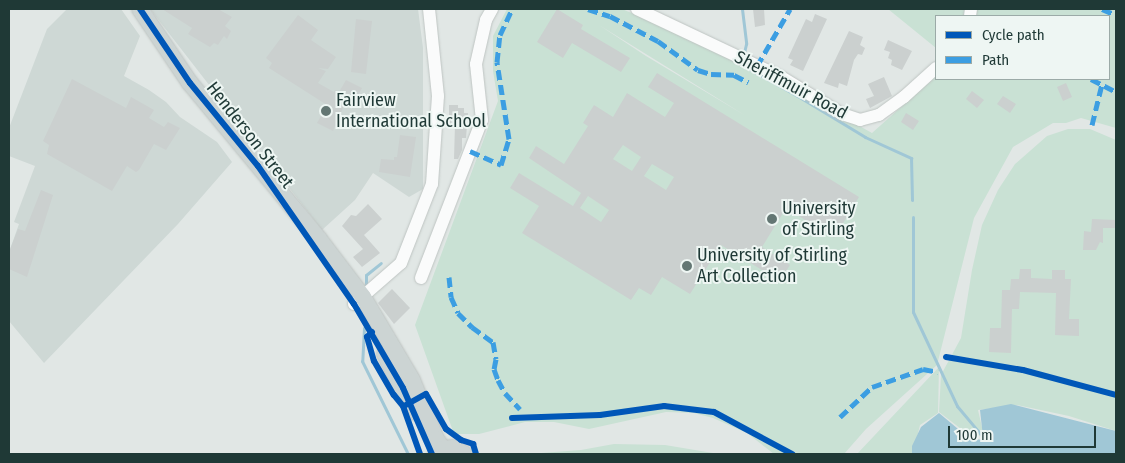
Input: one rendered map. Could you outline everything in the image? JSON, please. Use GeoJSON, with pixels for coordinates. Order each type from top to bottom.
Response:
{"type":"FeatureCollection","features":[{"type":"Feature","properties":{"kind":"main road","name":"Henderson Street"},"geometry":{"type":"LineString","coordinates":[[140,9],[190,83],[258,166],[359,300],[412,380],[436,439],[437,452]]}},
{"type":"Feature","properties":{"kind":"main road"},"geometry":{"type":"LineString","coordinates":[[437,452],[453,448],[464,454]]}},
{"type":"Feature","properties":{"kind":"street"},"geometry":{"type":"LineString","coordinates":[[359,300],[402,263],[432,184],[438,96],[429,9]]}},
{"type":"Feature","properties":{"kind":"street"},"geometry":{"type":"LineString","coordinates":[[421,278],[482,120],[476,64],[486,20],[492,9]]}},
{"type":"Feature","properties":{"kind":"street","name":"Sheriffmuir Road"},"geometry":{"type":"LineString","coordinates":[[637,9],[781,77],[842,114],[860,120],[878,115],[904,97],[935,69]]}},
{"type":"Feature","properties":{"kind":"shaded area"},"geometry":{"type":"Polygon","coordinates":[[[67,9],[121,9],[140,36],[124,76],[166,102],[180,117],[217,142],[232,162],[178,224],[44,363],[9,321],[9,252],[19,224],[14,222],[35,166],[9,156],[9,128],[47,29],[67,9]]]}},
{"type":"Feature","properties":{"kind":"shaded area","name":"Fairview International School"},"geometry":{"type":"Polygon","coordinates":[[[150,9],[418,9],[423,48],[423,189],[409,197],[373,173],[355,200],[322,230],[150,9]]]}},
{"type":"Feature","properties":{"kind":"green space","name":"University of Stirling"},"geometry":{"type":"Polygon","coordinates":[[[507,9],[622,9],[735,57],[872,133],[935,77],[935,80],[1110,80],[1110,15],[975,15],[975,9],[1116,9],[1116,128],[1081,118],[1066,123],[1053,123],[1013,147],[974,218],[937,365],[866,429],[844,454],[774,454],[747,433],[713,418],[694,413],[666,412],[589,429],[554,422],[525,422],[479,434],[454,434],[415,325],[498,101],[493,71],[493,36],[507,9]],[[599,25],[646,56],[746,116],[599,25]]]}},
{"type":"Feature","properties":{"kind":"green space"},"geometry":{"type":"Polygon","coordinates":[[[888,9],[968,9],[966,15],[935,15],[935,47],[888,9]]]}},
{"type":"Feature","properties":{"kind":"green space"},"geometry":{"type":"Polygon","coordinates":[[[1068,129],[1090,129],[1116,140],[1116,431],[1069,416],[1017,405],[978,410],[984,436],[969,435],[939,412],[941,375],[961,338],[972,270],[982,225],[998,190],[1015,164],[1047,136],[1068,129]]]}},
{"type":"Feature","properties":{"kind":"green space"},"geometry":{"type":"Polygon","coordinates":[[[939,367],[938,413],[920,425],[913,454],[857,454],[939,367]]]}},
{"type":"Feature","properties":{"kind":"green space"},"geometry":{"type":"Polygon","coordinates":[[[614,444],[665,445],[719,454],[528,454],[581,450],[614,444]]]}},
{"type":"Feature","properties":{"kind":"water"},"geometry":{"type":"Polygon","coordinates":[[[1011,404],[1116,431],[1116,454],[912,454],[912,446],[921,427],[939,413],[970,439],[986,440],[983,437],[980,410],[1011,404]]]}},
{"type":"Feature","properties":{"kind":"building"},"geometry":{"type":"Polygon","coordinates":[[[162,9],[218,9],[232,17],[225,26],[231,31],[227,39],[224,36],[218,45],[214,43],[210,47],[188,34],[192,28],[162,9]]]}},
{"type":"Feature","properties":{"kind":"building"},"geometry":{"type":"Polygon","coordinates":[[[557,9],[583,25],[581,29],[630,58],[621,72],[572,43],[563,58],[537,42],[557,9]]]}},
{"type":"Feature","properties":{"kind":"building"},"geometry":{"type":"Polygon","coordinates":[[[753,9],[764,9],[765,25],[755,27],[753,9]]]}},
{"type":"Feature","properties":{"kind":"building"},"geometry":{"type":"Polygon","coordinates":[[[815,14],[827,19],[803,71],[790,65],[793,60],[788,58],[806,19],[812,22],[815,14]]]}},
{"type":"Feature","properties":{"kind":"building"},"geometry":{"type":"Polygon","coordinates":[[[298,15],[318,30],[311,40],[336,57],[328,69],[318,68],[326,71],[318,83],[334,92],[335,90],[339,92],[346,80],[362,88],[351,108],[345,103],[333,131],[317,123],[327,105],[269,68],[272,63],[266,58],[298,15]]]}},
{"type":"Feature","properties":{"kind":"building"},"geometry":{"type":"Polygon","coordinates":[[[356,19],[372,21],[366,74],[351,72],[356,19]]]}},
{"type":"Feature","properties":{"kind":"building"},"geometry":{"type":"Polygon","coordinates":[[[849,31],[863,37],[860,45],[865,48],[862,55],[858,54],[854,60],[847,86],[839,83],[838,88],[824,83],[849,31]]]}},
{"type":"Feature","properties":{"kind":"building"},"geometry":{"type":"Polygon","coordinates":[[[888,40],[912,51],[902,70],[891,65],[892,60],[888,58],[890,52],[884,50],[888,40]]]}},
{"type":"Feature","properties":{"kind":"building"},"geometry":{"type":"Polygon","coordinates":[[[657,73],[859,197],[834,238],[786,208],[762,247],[790,265],[780,281],[721,245],[690,294],[662,277],[651,295],[639,288],[631,300],[522,233],[539,206],[510,188],[519,173],[573,206],[581,193],[529,158],[536,146],[564,164],[588,126],[583,123],[594,105],[613,117],[627,93],[665,117],[674,103],[648,87],[657,73]],[[623,145],[613,159],[632,171],[641,157],[623,145]],[[652,164],[644,176],[666,190],[674,177],[652,164]],[[588,196],[580,208],[601,222],[609,210],[588,196]]]}},
{"type":"Feature","properties":{"kind":"building"},"geometry":{"type":"Polygon","coordinates":[[[884,77],[892,96],[870,108],[866,99],[874,96],[868,84],[884,77]]]}},
{"type":"Feature","properties":{"kind":"building"},"geometry":{"type":"Polygon","coordinates":[[[72,79],[126,108],[131,97],[154,110],[149,118],[164,127],[168,122],[180,128],[166,150],[154,144],[139,170],[136,172],[127,166],[112,191],[47,154],[49,145],[43,141],[72,79]]]}},
{"type":"Feature","properties":{"kind":"building"},"geometry":{"type":"Polygon","coordinates":[[[1066,83],[1072,97],[1063,101],[1057,87],[1066,83]]]}},
{"type":"Feature","properties":{"kind":"building"},"geometry":{"type":"Polygon","coordinates":[[[972,91],[984,100],[977,108],[966,99],[972,91]]]}},
{"type":"Feature","properties":{"kind":"building"},"geometry":{"type":"Polygon","coordinates":[[[1003,96],[1016,104],[1010,113],[997,104],[1003,96]]]}},
{"type":"Feature","properties":{"kind":"building"},"geometry":{"type":"Polygon","coordinates":[[[449,105],[458,105],[458,108],[464,108],[464,113],[468,113],[466,138],[462,138],[462,150],[458,159],[454,159],[455,124],[449,124],[449,105]]]}},
{"type":"Feature","properties":{"kind":"building"},"geometry":{"type":"Polygon","coordinates":[[[906,113],[919,121],[913,130],[901,122],[906,113]]]}},
{"type":"Feature","properties":{"kind":"building"},"geometry":{"type":"Polygon","coordinates":[[[400,135],[416,137],[410,177],[379,172],[381,159],[394,160],[394,157],[397,157],[400,135]]]}},
{"type":"Feature","properties":{"kind":"building"},"geometry":{"type":"Polygon","coordinates":[[[41,190],[53,195],[27,277],[9,269],[9,252],[18,229],[25,231],[41,190]]]}},
{"type":"Feature","properties":{"kind":"building"},"geometry":{"type":"Polygon","coordinates":[[[368,204],[382,219],[364,235],[380,253],[362,267],[353,257],[363,249],[342,226],[351,215],[356,216],[368,204]]]}},
{"type":"Feature","properties":{"kind":"building"},"geometry":{"type":"Polygon","coordinates":[[[1092,219],[1116,220],[1116,228],[1103,228],[1103,243],[1100,242],[1096,250],[1083,250],[1084,231],[1091,232],[1092,219]]]}},
{"type":"Feature","properties":{"kind":"building"},"geometry":{"type":"Polygon","coordinates":[[[1020,269],[1031,269],[1031,278],[1052,279],[1052,270],[1065,270],[1065,279],[1071,279],[1069,319],[1079,319],[1079,336],[1055,335],[1056,293],[1020,292],[1019,309],[1012,309],[1011,353],[989,352],[990,328],[1001,328],[1002,290],[1010,290],[1011,279],[1019,279],[1020,269]]]}},
{"type":"Feature","properties":{"kind":"building"},"geometry":{"type":"Polygon","coordinates":[[[392,289],[410,308],[394,324],[378,303],[392,289]]]}},
{"type":"Feature","properties":{"kind":"waterway"},"geometry":{"type":"LineString","coordinates":[[742,9],[746,44],[744,53]]}},
{"type":"Feature","properties":{"kind":"waterway"},"geometry":{"type":"LineString","coordinates":[[742,65],[865,137],[911,158],[912,200]]}},
{"type":"Feature","properties":{"kind":"waterway"},"geometry":{"type":"LineString","coordinates":[[913,217],[913,312],[957,406],[983,437]]}},
{"type":"Feature","properties":{"kind":"waterway"},"geometry":{"type":"LineString","coordinates":[[366,284],[366,275],[381,263]]}},
{"type":"Feature","properties":{"kind":"waterway"},"geometry":{"type":"LineString","coordinates":[[364,328],[362,361],[408,454]]}},
{"type":"Feature","properties":{"kind":"marked path"},"geometry":{"type":"LineString","coordinates":[[470,151],[501,165],[509,139],[497,62],[500,35],[512,9]]}},
{"type":"Feature","properties":{"kind":"marked path"},"geometry":{"type":"LineString","coordinates":[[588,9],[610,16],[658,41],[698,70],[711,74],[734,75],[748,82]]}},
{"type":"Feature","properties":{"kind":"marked path"},"geometry":{"type":"LineString","coordinates":[[757,66],[790,9]]}},
{"type":"Feature","properties":{"kind":"marked path"},"geometry":{"type":"LineString","coordinates":[[1102,9],[1116,15]]}},
{"type":"Feature","properties":{"kind":"marked path"},"geometry":{"type":"LineString","coordinates":[[1093,80],[1116,92]]}},
{"type":"Feature","properties":{"kind":"marked path"},"geometry":{"type":"LineString","coordinates":[[1092,125],[1102,84]]}},
{"type":"Feature","properties":{"kind":"marked path"},"geometry":{"type":"LineString","coordinates":[[449,277],[451,297],[458,313],[472,327],[493,342],[496,359],[494,369],[498,380],[505,393],[520,409]]}},
{"type":"Feature","properties":{"kind":"marked path"},"geometry":{"type":"LineString","coordinates":[[840,417],[872,387],[923,369],[938,372]]}},
{"type":"Feature","properties":{"kind":"cycle path"},"geometry":{"type":"LineString","coordinates":[[140,9],[190,83],[258,166],[354,304],[403,388],[432,454]]}},
{"type":"Feature","properties":{"kind":"cycle path"},"geometry":{"type":"LineString","coordinates":[[372,332],[367,337],[374,361],[394,395],[403,406],[420,454]]}},
{"type":"Feature","properties":{"kind":"cycle path"},"geometry":{"type":"LineString","coordinates":[[946,357],[1023,370],[1116,395]]}},
{"type":"Feature","properties":{"kind":"cycle path"},"geometry":{"type":"LineString","coordinates":[[404,406],[426,394],[446,429],[461,440],[473,444],[476,454]]}},
{"type":"Feature","properties":{"kind":"cycle path"},"geometry":{"type":"LineString","coordinates":[[512,418],[600,415],[664,406],[714,412],[792,454]]}},
{"type":"Feature","properties":{"kind":"place","name":"Fairview International School"},"geometry":{"type":"Point","coordinates":[326,111]}},
{"type":"Feature","properties":{"kind":"place","name":"University of Stirling"},"geometry":{"type":"Point","coordinates":[772,219]}},
{"type":"Feature","properties":{"kind":"place","name":"University of Stirling Art Collection"},"geometry":{"type":"Point","coordinates":[687,266]}}]}
